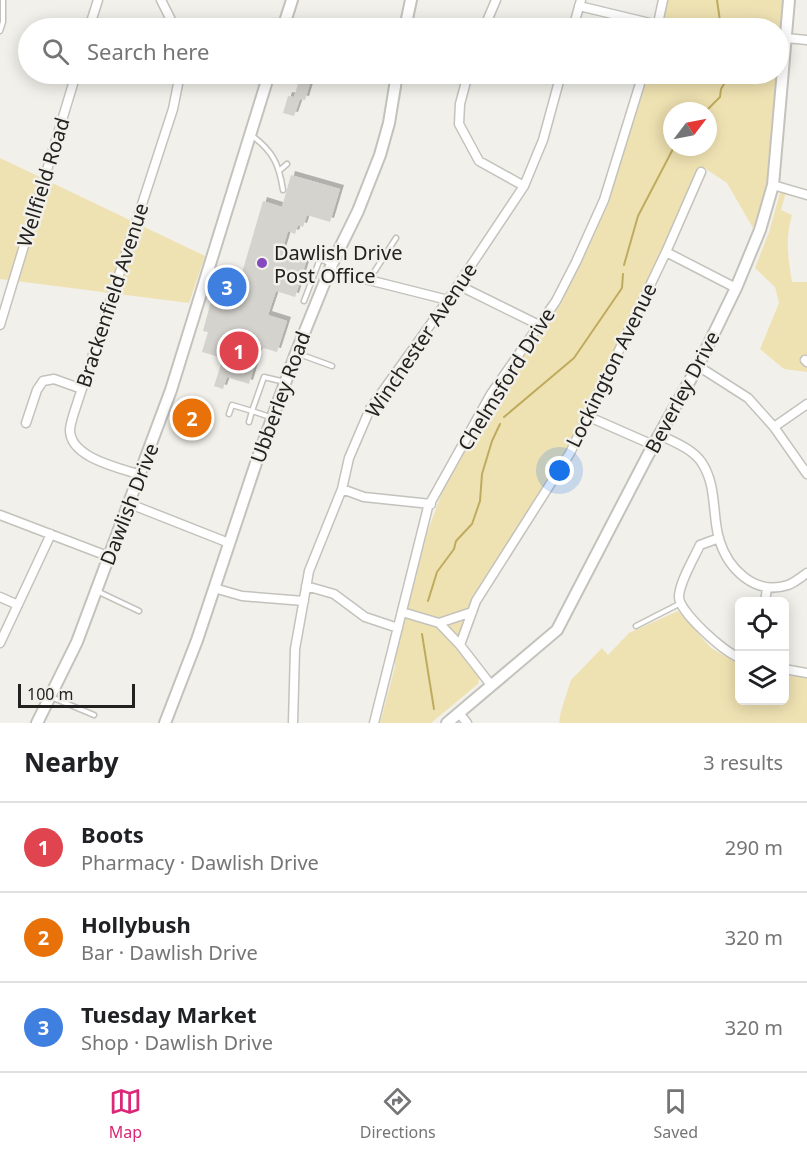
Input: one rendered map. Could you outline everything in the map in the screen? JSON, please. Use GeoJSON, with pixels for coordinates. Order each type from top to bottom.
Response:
{"type":"FeatureCollection","features":[{"type":"Feature","properties":{"kind":"street"},"geometry":{"type":"LineString","coordinates":[[92,18],[98,0]]}},
{"type":"Feature","properties":{"kind":"street"},"geometry":{"type":"LineString","coordinates":[[161,0],[169,18]]}},
{"type":"Feature","properties":{"kind":"street"},"geometry":{"type":"LineString","coordinates":[[288,18],[292,0]]}},
{"type":"Feature","properties":{"kind":"street"},"geometry":{"type":"LineString","coordinates":[[407,18],[411,0]]}},
{"type":"Feature","properties":{"kind":"street"},"geometry":{"type":"LineString","coordinates":[[488,18],[496,0]]}},
{"type":"Feature","properties":{"kind":"street"},"geometry":{"type":"LineString","coordinates":[[659,18],[663,0]]}},
{"type":"Feature","properties":{"kind":"street","name":"Beverley Drive"},"geometry":{"type":"LineString","coordinates":[[788,18],[789,0]]}},
{"type":"Feature","properties":{"kind":"street"},"geometry":{"type":"LineString","coordinates":[[576,18],[580,3],[628,18]]}},
{"type":"Feature","properties":{"kind":"street"},"geometry":{"type":"LineString","coordinates":[[789,38],[807,40]]}},
{"type":"Feature","properties":{"kind":"street","name":"Wellfield Road"},"geometry":{"type":"LineString","coordinates":[[0,325],[73,84]]}},
{"type":"Feature","properties":{"kind":"street","name":"Brackenfield Avenue"},"geometry":{"type":"LineString","coordinates":[[141,476],[86,456],[74,443],[69,431],[174,109],[178,84]]}},
{"type":"Feature","properties":{"kind":"street","name":"Dawlish Drive"},"geometry":{"type":"LineString","coordinates":[[37,723],[77,642],[141,476],[171,390],[266,84]]}},
{"type":"Feature","properties":{"kind":"street","name":"Ubberley Road"},"geometry":{"type":"LineString","coordinates":[[165,723],[197,640],[296,353],[380,155],[395,84]]}},
{"type":"Feature","properties":{"kind":"street"},"geometry":{"type":"LineString","coordinates":[[465,84],[460,104],[459,124],[479,160],[524,186]]}},
{"type":"Feature","properties":{"kind":"street","name":"Winchester Avenue"},"geometry":{"type":"LineString","coordinates":[[293,723],[295,649],[309,571],[342,489],[349,458],[370,409],[448,300],[524,186],[543,140],[558,84]]}},
{"type":"Feature","properties":{"kind":"street","name":"Chelmsford Drive"},"geometry":{"type":"LineString","coordinates":[[374,723],[431,504],[491,394],[555,301],[576,261],[604,200],[640,84]]}},
{"type":"Feature","properties":{"kind":"street","name":"Beverley Drive"},"geometry":{"type":"LineString","coordinates":[[447,723],[557,630],[653,446],[698,366],[736,288],[760,230],[773,185],[782,84]]}},
{"type":"Feature","properties":{"kind":"street","name":"Lockington Avenue"},"geometry":{"type":"LineString","coordinates":[[460,645],[476,601],[570,453],[666,252],[701,172]]}},
{"type":"Feature","properties":{"kind":"street"},"geometry":{"type":"LineString","coordinates":[[773,185],[807,195]]}},
{"type":"Feature","properties":{"kind":"street"},"geometry":{"type":"LineString","coordinates":[[666,252],[736,288]]}},
{"type":"Feature","properties":{"kind":"street"},"geometry":{"type":"LineString","coordinates":[[331,267],[369,280],[448,300]]}},
{"type":"Feature","properties":{"kind":"street"},"geometry":{"type":"LineString","coordinates":[[458,285],[539,325]]}},
{"type":"Feature","properties":{"kind":"street"},"geometry":{"type":"LineString","coordinates":[[698,366],[748,398],[774,427],[807,474]]}},
{"type":"Feature","properties":{"kind":"street"},"geometry":{"type":"LineString","coordinates":[[26,423],[37,390],[43,381],[54,379],[82,389]]}},
{"type":"Feature","properties":{"kind":"street"},"geometry":{"type":"LineString","coordinates":[[774,427],[807,404]]}},
{"type":"Feature","properties":{"kind":"street"},"geometry":{"type":"LineString","coordinates":[[587,416],[653,446]]}},
{"type":"Feature","properties":{"kind":"street"},"geometry":{"type":"LineString","coordinates":[[660,435],[695,455],[701,462],[711,483],[719,538],[728,561],[750,583],[767,588],[789,585],[807,573]]}},
{"type":"Feature","properties":{"kind":"street"},"geometry":{"type":"LineString","coordinates":[[342,489],[364,496],[431,504]]}},
{"type":"Feature","properties":{"kind":"street"},"geometry":{"type":"LineString","coordinates":[[130,504],[229,543]]}},
{"type":"Feature","properties":{"kind":"street"},"geometry":{"type":"LineString","coordinates":[[0,515],[110,556]]}},
{"type":"Feature","properties":{"kind":"street"},"geometry":{"type":"LineString","coordinates":[[0,644],[51,534]]}},
{"type":"Feature","properties":{"kind":"street"},"geometry":{"type":"LineString","coordinates":[[719,538],[700,545],[678,594],[680,604],[715,643],[735,655]]}},
{"type":"Feature","properties":{"kind":"street"},"geometry":{"type":"LineString","coordinates":[[306,586],[334,594],[365,617],[398,628]]}},
{"type":"Feature","properties":{"kind":"street"},"geometry":{"type":"LineString","coordinates":[[214,588],[242,596],[304,602]]}},
{"type":"Feature","properties":{"kind":"street"},"geometry":{"type":"LineString","coordinates":[[766,597],[767,588]]}},
{"type":"Feature","properties":{"kind":"street"},"geometry":{"type":"LineString","coordinates":[[0,597],[18,605]]}},
{"type":"Feature","properties":{"kind":"street"},"geometry":{"type":"LineString","coordinates":[[402,612],[439,623],[460,645],[491,685]]}},
{"type":"Feature","properties":{"kind":"street"},"geometry":{"type":"LineString","coordinates":[[439,623],[472,612]]}},
{"type":"Feature","properties":{"kind":"street"},"geometry":{"type":"LineString","coordinates":[[789,670],[807,673]]}},
{"type":"Feature","properties":{"kind":"street"},"geometry":{"type":"LineString","coordinates":[[459,713],[467,723]]}},
{"type":"Feature","properties":{"kind":"lane"},"geometry":{"type":"LineString","coordinates":[[0,31],[3,22],[3,0]]}},
{"type":"Feature","properties":{"kind":"lane"},"geometry":{"type":"LineString","coordinates":[[251,134],[270,151],[280,170],[283,190]]}},
{"type":"Feature","properties":{"kind":"lane"},"geometry":{"type":"LineString","coordinates":[[269,159],[270,151]]}},
{"type":"Feature","properties":{"kind":"lane"},"geometry":{"type":"LineString","coordinates":[[280,170],[287,164]]}},
{"type":"Feature","properties":{"kind":"lane"},"geometry":{"type":"LineString","coordinates":[[369,280],[396,238]]}},
{"type":"Feature","properties":{"kind":"lane"},"geometry":{"type":"LineString","coordinates":[[304,301],[320,259],[331,267]]}},
{"type":"Feature","properties":{"kind":"lane"},"geometry":{"type":"LineString","coordinates":[[296,353],[332,366]]}},
{"type":"Feature","properties":{"kind":"lane"},"geometry":{"type":"LineString","coordinates":[[249,422],[264,377],[286,382]]}},
{"type":"Feature","properties":{"kind":"lane"},"geometry":{"type":"LineString","coordinates":[[229,414],[231,405],[273,418]]}},
{"type":"Feature","properties":{"kind":"lane"},"geometry":{"type":"LineString","coordinates":[[96,590],[139,610]]}},
{"type":"Feature","properties":{"kind":"lane"},"geometry":{"type":"LineString","coordinates":[[636,626],[680,604]]}},
{"type":"Feature","properties":{"kind":"lane"},"geometry":{"type":"LineString","coordinates":[[51,697],[94,715]]}},
{"type":"Feature","properties":{"kind":"shaded area"},"geometry":{"type":"Polygon","coordinates":[[[668,0],[785,0],[783,18],[663,18],[668,0]]]}},
{"type":"Feature","properties":{"kind":"shaded area"},"geometry":{"type":"Polygon","coordinates":[[[644,84],[778,84],[769,185],[753,228],[727,183],[703,167],[698,168],[676,221],[560,465],[468,609],[455,646],[480,676],[478,684],[431,723],[380,723],[427,533],[441,495],[502,383],[561,304],[568,285],[607,206],[644,84]]]}},
{"type":"Feature","properties":{"kind":"shaded area"},"geometry":{"type":"Polygon","coordinates":[[[0,158],[205,256],[189,303],[0,279],[0,158]]]}},
{"type":"Feature","properties":{"kind":"shaded area"},"geometry":{"type":"Polygon","coordinates":[[[786,192],[781,210],[792,215],[788,256],[792,282],[807,282],[807,372],[784,369],[760,349],[779,303],[775,287],[755,268],[769,232],[780,193],[786,192]]]}},
{"type":"Feature","properties":{"kind":"shaded area"},"geometry":{"type":"Polygon","coordinates":[[[678,611],[711,648],[735,662],[735,705],[789,705],[789,676],[807,678],[807,723],[559,723],[571,680],[602,648],[608,655],[629,633],[678,611]]]}},
{"type":"Feature","properties":{"kind":"building"},"geometry":{"type":"Polygon","coordinates":[[[298,84],[310,84],[305,100],[300,99],[294,116],[283,113],[288,96],[294,97],[298,84]]]}},
{"type":"Feature","properties":{"kind":"building"},"geometry":{"type":"Polygon","coordinates":[[[291,175],[340,189],[330,222],[307,215],[303,227],[298,225],[295,234],[288,231],[282,251],[307,259],[295,297],[276,291],[268,315],[287,321],[277,352],[260,347],[249,384],[227,377],[223,389],[214,386],[223,358],[202,352],[208,332],[203,331],[211,301],[232,307],[263,201],[282,207],[291,175]]]}},
{"type":"Feature","properties":{"kind":"waterway"},"geometry":{"type":"LineString","coordinates":[[717,0],[720,18]]}},
{"type":"Feature","properties":{"kind":"waterway"},"geometry":{"type":"LineString","coordinates":[[715,102],[720,97],[724,84]]}},
{"type":"Feature","properties":{"kind":"waterway"},"geometry":{"type":"LineString","coordinates":[[624,265],[638,216],[669,156]]}},
{"type":"Feature","properties":{"kind":"waterway"},"geometry":{"type":"LineString","coordinates":[[504,417],[574,358],[622,288],[623,274]]}},
{"type":"Feature","properties":{"kind":"waterway"},"geometry":{"type":"LineString","coordinates":[[428,601],[437,572],[454,549],[456,541],[472,524],[480,501],[482,474],[500,424]]}},
{"type":"Feature","properties":{"kind":"waterway"},"geometry":{"type":"LineString","coordinates":[[422,634],[434,709]]}},
{"type":"Feature","properties":{"kind":"place","name":"Dawlish Drive Post Office"},"geometry":{"type":"Point","coordinates":[262,263]}},
{"type":"Feature","properties":{"kind":"place","name":"Tuesday Market"},"geometry":{"type":"Point","coordinates":[227,287]}},
{"type":"Feature","properties":{"kind":"place","name":"Boots"},"geometry":{"type":"Point","coordinates":[239,351]}},
{"type":"Feature","properties":{"kind":"place","name":"Hollybush"},"geometry":{"type":"Point","coordinates":[192,418]}}]}
